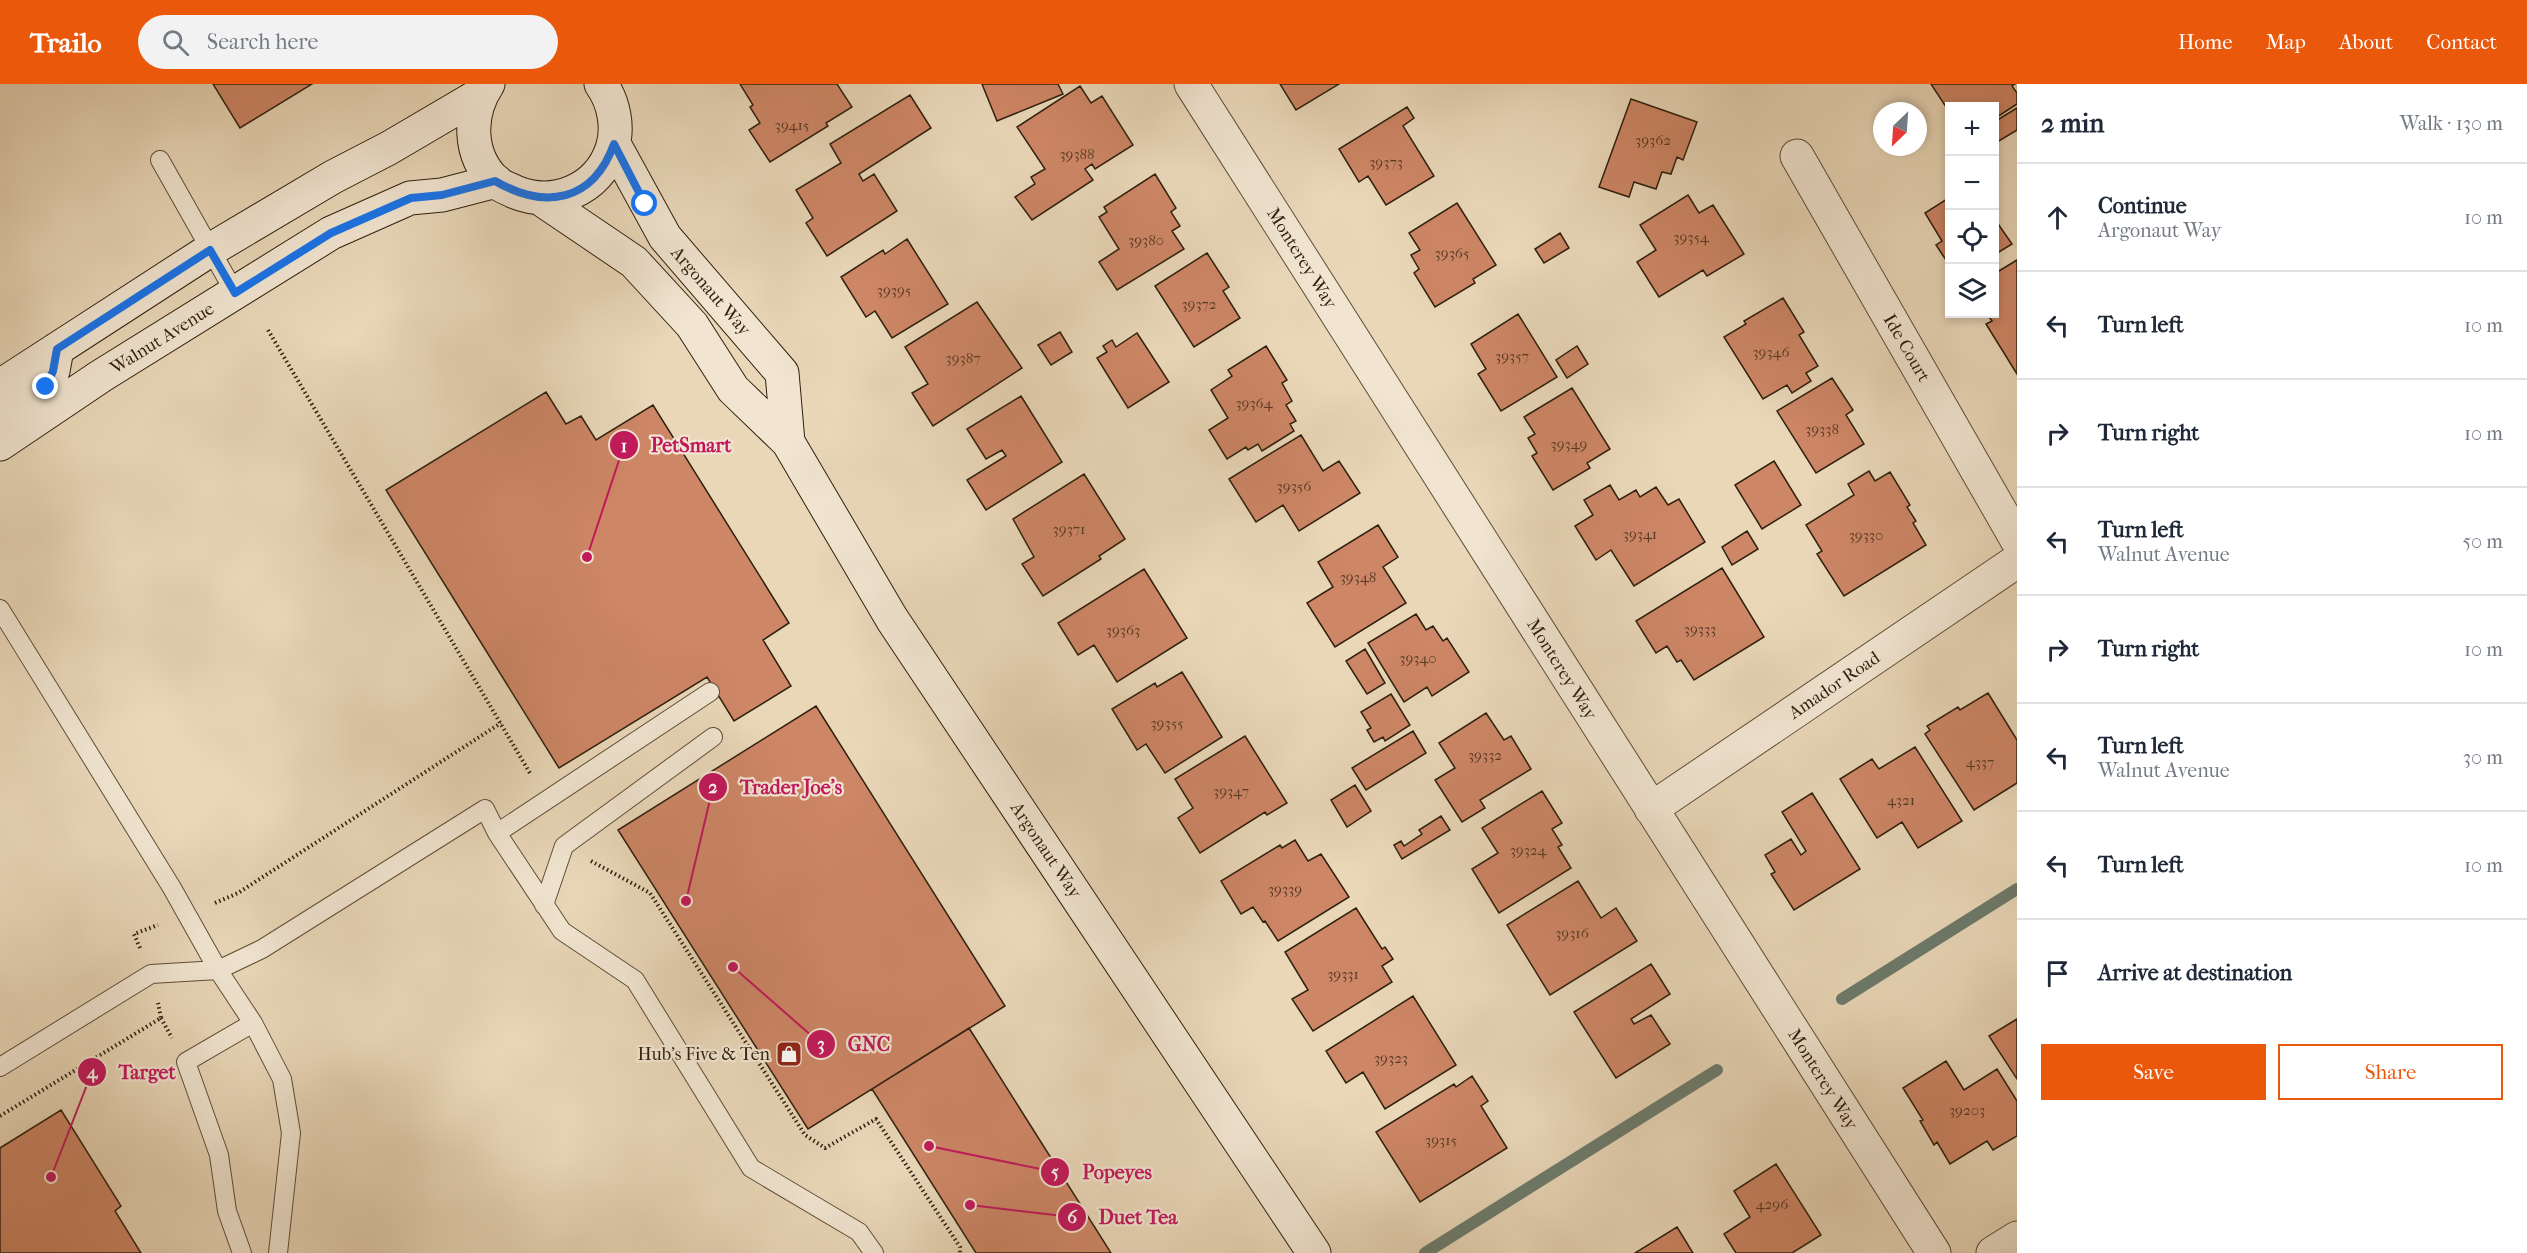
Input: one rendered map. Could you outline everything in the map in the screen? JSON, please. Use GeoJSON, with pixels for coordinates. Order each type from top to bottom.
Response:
{"type":"FeatureCollection","features":[{"type":"Feature","properties":{"kind":"street"},"geometry":{"type":"LineString","coordinates":[[541,199],[561,197],[589,183],[608,159],[614,144],[614,114],[610,100],[601,84]]}},
{"type":"Feature","properties":{"kind":"street","name":"Monterey Way"},"geometry":{"type":"LineString","coordinates":[[1191,84],[1934,1253]]}},
{"type":"Feature","properties":{"kind":"street"},"geometry":{"type":"LineString","coordinates":[[485,89],[475,110],[473,128],[475,146],[482,162],[495,181]]}},
{"type":"Feature","properties":{"kind":"street"},"geometry":{"type":"LineString","coordinates":[[0,386],[210,250],[333,177],[389,148],[485,89]]}},
{"type":"Feature","properties":{"kind":"street","name":"Argonaut Way"},"geometry":{"type":"LineString","coordinates":[[614,144],[665,237],[782,373],[788,442]]}},
{"type":"Feature","properties":{"kind":"street","name":"Ide Court"},"geometry":{"type":"LineString","coordinates":[[1797,156],[2017,540]]}},
{"type":"Feature","properties":{"kind":"street","name":"Argonaut Way"},"geometry":{"type":"LineString","coordinates":[[495,181],[526,196],[541,199],[634,262],[692,325],[734,389],[788,442],[892,619],[1314,1253]]}},
{"type":"Feature","properties":{"kind":"street","name":"Walnut Avenue"},"geometry":{"type":"LineString","coordinates":[[0,444],[100,376],[331,233],[411,198],[442,195],[495,181]]}},
{"type":"Feature","properties":{"kind":"street"},"geometry":{"type":"LineString","coordinates":[[0,416],[46,387],[53,371],[57,349]]}},
{"type":"Feature","properties":{"kind":"street","name":"Amador Road"},"geometry":{"type":"LineString","coordinates":[[1651,809],[2017,561]]}},
{"type":"Feature","properties":{"kind":"street"},"geometry":{"type":"LineString","coordinates":[[1993,1253],[2017,1238]]}},
{"type":"Feature","properties":{"kind":"lane"},"geometry":{"type":"LineString","coordinates":[[160,160],[235,293]]}},
{"type":"Feature","properties":{"kind":"lane"},"geometry":{"type":"LineString","coordinates":[[0,609],[187,915],[218,970],[253,1023],[282,1079],[291,1132],[278,1253]]}},
{"type":"Feature","properties":{"kind":"lane"},"geometry":{"type":"LineString","coordinates":[[497,833],[710,692]]}},
{"type":"Feature","properties":{"kind":"lane"},"geometry":{"type":"LineString","coordinates":[[544,905],[564,846],[713,737]]}},
{"type":"Feature","properties":{"kind":"lane"},"geometry":{"type":"LineString","coordinates":[[0,1067],[151,974],[218,970],[262,949],[485,809],[497,833],[562,931],[635,980],[751,1167],[859,1232],[874,1253]]}},
{"type":"Feature","properties":{"kind":"lane"},"geometry":{"type":"LineString","coordinates":[[242,1253],[227,1210],[219,1155],[186,1062],[253,1023]]}},
{"type":"Feature","properties":{"kind":"path"},"geometry":{"type":"LineString","coordinates":[[0,1116],[161,1018],[151,974],[134,934],[238,893],[501,723]]}},
{"type":"Feature","properties":{"kind":"building"},"geometry":{"type":"Polygon","coordinates":[[[213,84],[312,84],[240,128],[213,84]]]}},
{"type":"Feature","properties":{"kind":"building"},"geometry":{"type":"Polygon","coordinates":[[[740,84],[837,84],[852,107],[826,123],[828,126],[770,162],[749,130],[760,123],[750,107],[753,105],[740,84]]]}},
{"type":"Feature","properties":{"kind":"building"},"geometry":{"type":"Polygon","coordinates":[[[982,84],[1058,84],[1063,94],[997,121],[982,84]]]}},
{"type":"Feature","properties":{"kind":"building"},"geometry":{"type":"Polygon","coordinates":[[[1280,84],[1339,84],[1296,110],[1280,84]]]}},
{"type":"Feature","properties":{"kind":"building"},"geometry":{"type":"Polygon","coordinates":[[[1931,84],[2015,84],[2012,86],[2017,93],[2017,104],[1999,116],[1999,102],[1945,102],[1945,105],[1931,84]]]}},
{"type":"Feature","properties":{"kind":"building"},"geometry":{"type":"Polygon","coordinates":[[[1080,86],[1091,103],[1102,96],[1133,145],[1095,169],[1092,164],[1085,169],[1093,180],[1032,220],[1015,197],[1035,184],[1031,177],[1045,169],[1017,127],[1080,86]]]}},
{"type":"Feature","properties":{"kind":"building"},"geometry":{"type":"Polygon","coordinates":[[[910,95],[931,128],[859,174],[863,181],[874,174],[897,211],[827,256],[806,223],[813,218],[796,190],[841,163],[830,144],[910,95]]]}},
{"type":"Feature","properties":{"kind":"building"},"geometry":{"type":"Polygon","coordinates":[[[1631,99],[1697,122],[1683,160],[1677,157],[1671,174],[1662,172],[1656,189],[1634,182],[1629,197],[1599,187],[1631,99]]]}},
{"type":"Feature","properties":{"kind":"building"},"geometry":{"type":"Polygon","coordinates":[[[1407,107],[1414,118],[1403,126],[1434,176],[1386,205],[1368,176],[1359,182],[1339,149],[1407,107]]]}},
{"type":"Feature","properties":{"kind":"building"},"geometry":{"type":"Polygon","coordinates":[[[2017,108],[2017,130],[1999,141],[1999,119],[2017,108]]]}},
{"type":"Feature","properties":{"kind":"building"},"geometry":{"type":"Polygon","coordinates":[[[1155,174],[1176,208],[1171,212],[1180,226],[1172,231],[1184,249],[1117,290],[1099,262],[1119,249],[1099,217],[1107,212],[1104,207],[1155,174]]]}},
{"type":"Feature","properties":{"kind":"building"},"geometry":{"type":"Polygon","coordinates":[[[1688,195],[1699,213],[1713,205],[1744,254],[1707,276],[1703,270],[1659,297],[1637,262],[1656,250],[1640,225],[1688,195]]]}},
{"type":"Feature","properties":{"kind":"building"},"geometry":{"type":"Polygon","coordinates":[[[1945,200],[1945,258],[1936,245],[1942,241],[1925,213],[1945,200]]]}},
{"type":"Feature","properties":{"kind":"building"},"geometry":{"type":"Polygon","coordinates":[[[1457,203],[1496,265],[1473,279],[1475,283],[1435,307],[1414,273],[1419,269],[1411,255],[1420,250],[1409,233],[1457,203]]]}},
{"type":"Feature","properties":{"kind":"building"},"geometry":{"type":"Polygon","coordinates":[[[1999,225],[2012,244],[1999,252],[1999,225]]]}},
{"type":"Feature","properties":{"kind":"building"},"geometry":{"type":"Polygon","coordinates":[[[1560,233],[1569,248],[1544,263],[1535,249],[1560,233]]]}},
{"type":"Feature","properties":{"kind":"building"},"geometry":{"type":"Polygon","coordinates":[[[907,239],[948,304],[892,338],[875,311],[866,317],[841,277],[883,250],[885,254],[907,239]]]}},
{"type":"Feature","properties":{"kind":"building"},"geometry":{"type":"Polygon","coordinates":[[[1207,253],[1229,287],[1223,291],[1240,318],[1194,347],[1155,286],[1207,253]]]}},
{"type":"Feature","properties":{"kind":"building"},"geometry":{"type":"Polygon","coordinates":[[[2017,260],[2017,374],[1986,324],[1992,321],[1990,318],[1999,318],[1999,271],[2017,260]]]}},
{"type":"Feature","properties":{"kind":"building"},"geometry":{"type":"Polygon","coordinates":[[[1783,298],[1804,332],[1799,335],[1818,366],[1806,373],[1811,381],[1792,393],[1787,385],[1763,399],[1724,337],[1746,324],[1744,321],[1783,298]]]}},
{"type":"Feature","properties":{"kind":"building"},"geometry":{"type":"Polygon","coordinates":[[[977,302],[1022,368],[933,426],[912,393],[928,384],[905,347],[977,302]]]}},
{"type":"Feature","properties":{"kind":"building"},"geometry":{"type":"Polygon","coordinates":[[[1518,314],[1557,377],[1501,411],[1478,374],[1486,369],[1471,344],[1518,314]]]}},
{"type":"Feature","properties":{"kind":"building"},"geometry":{"type":"Polygon","coordinates":[[[1060,332],[1072,352],[1051,365],[1038,345],[1060,332]]]}},
{"type":"Feature","properties":{"kind":"building"},"geometry":{"type":"Polygon","coordinates":[[[1137,333],[1169,382],[1128,408],[1097,358],[1107,352],[1103,346],[1112,340],[1116,347],[1137,333]]]}},
{"type":"Feature","properties":{"kind":"building"},"geometry":{"type":"Polygon","coordinates":[[[1266,346],[1287,380],[1282,383],[1292,401],[1286,405],[1296,421],[1290,424],[1294,431],[1262,451],[1258,444],[1248,450],[1246,447],[1227,459],[1209,430],[1228,418],[1211,390],[1232,376],[1228,370],[1266,346]]]}},
{"type":"Feature","properties":{"kind":"building"},"geometry":{"type":"Polygon","coordinates":[[[1577,346],[1588,364],[1567,378],[1556,360],[1577,346]]]}},
{"type":"Feature","properties":{"kind":"building"},"geometry":{"type":"Polygon","coordinates":[[[1832,378],[1853,410],[1846,415],[1864,444],[1816,473],[1777,411],[1832,378]]]}},
{"type":"Feature","properties":{"kind":"building"},"geometry":{"type":"Polygon","coordinates":[[[1572,388],[1610,449],[1587,463],[1590,468],[1553,490],[1532,456],[1537,453],[1528,438],[1535,434],[1524,417],[1572,388]]]}},
{"type":"Feature","properties":{"kind":"building"},"geometry":{"type":"Polygon","coordinates":[[[546,392],[566,424],[581,416],[596,440],[653,405],[789,623],[763,640],[791,686],[734,721],[707,677],[559,768],[386,490],[546,392]]]}},
{"type":"Feature","properties":{"kind":"building"},"geometry":{"type":"Polygon","coordinates":[[[1021,396],[1062,462],[986,510],[967,480],[1006,456],[1002,450],[986,459],[967,429],[1021,396]]]}},
{"type":"Feature","properties":{"kind":"building"},"geometry":{"type":"Polygon","coordinates":[[[1301,435],[1323,471],[1339,461],[1360,493],[1299,531],[1283,505],[1256,522],[1229,479],[1301,435]]]}},
{"type":"Feature","properties":{"kind":"building"},"geometry":{"type":"Polygon","coordinates":[[[1774,461],[1801,505],[1762,529],[1735,485],[1774,461]]]}},
{"type":"Feature","properties":{"kind":"building"},"geometry":{"type":"Polygon","coordinates":[[[1869,471],[1875,481],[1890,472],[1910,505],[1907,507],[1916,521],[1913,523],[1926,545],[1844,596],[1817,554],[1822,551],[1806,525],[1854,495],[1848,484],[1869,471]]]}},
{"type":"Feature","properties":{"kind":"building"},"geometry":{"type":"Polygon","coordinates":[[[1084,474],[1125,539],[1099,556],[1101,559],[1043,596],[1022,564],[1034,557],[1013,519],[1084,474]]]}},
{"type":"Feature","properties":{"kind":"building"},"geometry":{"type":"Polygon","coordinates":[[[1610,485],[1619,500],[1636,490],[1640,497],[1656,487],[1668,505],[1679,499],[1705,542],[1634,586],[1611,550],[1596,560],[1575,526],[1593,515],[1584,500],[1610,485]]]}},
{"type":"Feature","properties":{"kind":"building"},"geometry":{"type":"Polygon","coordinates":[[[1378,525],[1398,557],[1383,567],[1406,603],[1335,647],[1307,603],[1333,587],[1318,562],[1378,525]]]}},
{"type":"Feature","properties":{"kind":"building"},"geometry":{"type":"Polygon","coordinates":[[[1747,531],[1758,549],[1732,565],[1722,547],[1747,531]]]}},
{"type":"Feature","properties":{"kind":"building"},"geometry":{"type":"Polygon","coordinates":[[[1722,568],[1764,637],[1694,680],[1681,660],[1677,662],[1667,646],[1656,653],[1636,621],[1722,568]]]}},
{"type":"Feature","properties":{"kind":"building"},"geometry":{"type":"Polygon","coordinates":[[[1144,569],[1187,638],[1117,682],[1094,645],[1078,655],[1058,623],[1144,569]]]}},
{"type":"Feature","properties":{"kind":"building"},"geometry":{"type":"Polygon","coordinates":[[[1416,614],[1426,630],[1433,626],[1443,641],[1447,638],[1469,672],[1432,696],[1427,687],[1404,702],[1368,643],[1416,614]]]}},
{"type":"Feature","properties":{"kind":"building"},"geometry":{"type":"Polygon","coordinates":[[[1365,649],[1385,683],[1367,694],[1346,661],[1365,649]]]}},
{"type":"Feature","properties":{"kind":"building"},"geometry":{"type":"Polygon","coordinates":[[[1182,672],[1222,737],[1165,773],[1146,744],[1137,750],[1112,709],[1155,683],[1157,687],[1182,672]]]}},
{"type":"Feature","properties":{"kind":"building"},"geometry":{"type":"Polygon","coordinates":[[[1988,693],[2017,740],[2017,783],[1974,810],[1925,734],[1930,730],[1927,726],[1958,707],[1960,710],[1988,693]]]}},
{"type":"Feature","properties":{"kind":"building"},"geometry":{"type":"Polygon","coordinates":[[[1391,694],[1410,725],[1385,741],[1383,737],[1374,742],[1367,730],[1371,728],[1361,712],[1391,694]]]}},
{"type":"Feature","properties":{"kind":"building"},"geometry":{"type":"Polygon","coordinates":[[[816,706],[1005,1006],[808,1129],[618,830],[816,706]]]}},
{"type":"Feature","properties":{"kind":"building"},"geometry":{"type":"Polygon","coordinates":[[[1486,713],[1504,740],[1511,736],[1531,769],[1480,800],[1485,808],[1462,822],[1435,780],[1455,768],[1439,743],[1486,713]]]}},
{"type":"Feature","properties":{"kind":"building"},"geometry":{"type":"Polygon","coordinates":[[[1413,731],[1426,753],[1366,790],[1352,768],[1413,731]]]}},
{"type":"Feature","properties":{"kind":"building"},"geometry":{"type":"Polygon","coordinates":[[[1245,736],[1287,803],[1267,815],[1265,812],[1200,853],[1178,818],[1193,808],[1175,779],[1245,736]]]}},
{"type":"Feature","properties":{"kind":"building"},"geometry":{"type":"Polygon","coordinates":[[[1915,747],[1962,821],[1918,848],[1902,822],[1877,838],[1840,779],[1872,759],[1879,769],[1915,747]]]}},
{"type":"Feature","properties":{"kind":"building"},"geometry":{"type":"Polygon","coordinates":[[[1355,785],[1371,811],[1347,827],[1331,800],[1355,785]]]}},
{"type":"Feature","properties":{"kind":"building"},"geometry":{"type":"Polygon","coordinates":[[[1542,791],[1562,823],[1552,829],[1562,845],[1558,847],[1571,868],[1499,913],[1472,869],[1498,853],[1482,828],[1542,791]]]}},
{"type":"Feature","properties":{"kind":"building"},"geometry":{"type":"Polygon","coordinates":[[[1812,793],[1860,869],[1794,910],[1771,874],[1775,872],[1765,855],[1791,839],[1801,855],[1806,851],[1782,812],[1812,793]]]}},
{"type":"Feature","properties":{"kind":"building"},"geometry":{"type":"Polygon","coordinates":[[[1441,816],[1450,830],[1402,859],[1394,845],[1401,841],[1404,846],[1422,834],[1419,830],[1441,816]]]}},
{"type":"Feature","properties":{"kind":"building"},"geometry":{"type":"Polygon","coordinates":[[[1295,840],[1308,861],[1321,854],[1349,897],[1278,941],[1253,907],[1241,914],[1221,881],[1280,845],[1282,848],[1295,840]]]}},
{"type":"Feature","properties":{"kind":"building"},"geometry":{"type":"Polygon","coordinates":[[[1578,881],[1601,918],[1616,908],[1637,941],[1550,995],[1507,925],[1578,881]]]}},
{"type":"Feature","properties":{"kind":"building"},"geometry":{"type":"Polygon","coordinates":[[[1356,908],[1382,949],[1385,947],[1393,959],[1382,966],[1392,982],[1313,1031],[1292,999],[1308,990],[1285,952],[1356,908]]]}},
{"type":"Feature","properties":{"kind":"building"},"geometry":{"type":"Polygon","coordinates":[[[1651,964],[1670,994],[1631,1019],[1634,1024],[1651,1015],[1670,1044],[1616,1078],[1574,1012],[1651,964]]]}},
{"type":"Feature","properties":{"kind":"building"},"geometry":{"type":"Polygon","coordinates":[[[1413,996],[1456,1065],[1385,1109],[1363,1072],[1346,1083],[1326,1051],[1413,996]]]}},
{"type":"Feature","properties":{"kind":"building"},"geometry":{"type":"Polygon","coordinates":[[[2017,1019],[2017,1079],[1989,1036],[2017,1019]]]}},
{"type":"Feature","properties":{"kind":"building"},"geometry":{"type":"Polygon","coordinates":[[[969,1028],[1111,1253],[976,1253],[872,1089],[969,1028]]]}},
{"type":"Feature","properties":{"kind":"building"},"geometry":{"type":"Polygon","coordinates":[[[1946,1061],[1964,1090],[1997,1069],[2017,1101],[2017,1136],[1993,1150],[1987,1141],[1950,1164],[1937,1142],[1934,1145],[1920,1121],[1923,1120],[1903,1088],[1946,1061]]]}},
{"type":"Feature","properties":{"kind":"building"},"geometry":{"type":"Polygon","coordinates":[[[1472,1076],[1488,1101],[1481,1106],[1507,1148],[1420,1202],[1376,1132],[1454,1084],[1456,1087],[1472,1076]]]}},
{"type":"Feature","properties":{"kind":"building"},"geometry":{"type":"Polygon","coordinates":[[[61,1110],[121,1206],[115,1211],[141,1253],[0,1253],[0,1148],[61,1110]]]}},
{"type":"Feature","properties":{"kind":"building"},"geometry":{"type":"Polygon","coordinates":[[[1776,1164],[1821,1235],[1792,1253],[1736,1253],[1724,1234],[1750,1217],[1734,1191],[1776,1164]]]}},
{"type":"Feature","properties":{"kind":"building"},"geometry":{"type":"Polygon","coordinates":[[[1677,1227],[1693,1253],[1635,1253],[1677,1227]]]}},
{"type":"Feature","properties":{"kind":"waterway"},"geometry":{"type":"LineString","coordinates":[[1842,999],[2017,889]]}},
{"type":"Feature","properties":{"kind":"waterway"},"geometry":{"type":"LineString","coordinates":[[1425,1253],[1717,1070]]}},
{"type":"Feature","properties":{"kind":"place","name":"PetSmart"},"geometry":{"type":"Point","coordinates":[587,557]}},
{"type":"Feature","properties":{"kind":"place","name":"Trader Joe's"},"geometry":{"type":"Point","coordinates":[686,901]}},
{"type":"Feature","properties":{"kind":"place","name":"GNC"},"geometry":{"type":"Point","coordinates":[733,967]}},
{"type":"Feature","properties":{"kind":"place","name":"Hub's Five & Ten"},"geometry":{"type":"Point","coordinates":[789,1054]}},
{"type":"Feature","properties":{"kind":"place","name":"Popeyes"},"geometry":{"type":"Point","coordinates":[929,1146]}},
{"type":"Feature","properties":{"kind":"place","name":"Target"},"geometry":{"type":"Point","coordinates":[51,1177]}},
{"type":"Feature","properties":{"kind":"place","name":"Duet Tea"},"geometry":{"type":"Point","coordinates":[970,1205]}},
{"type":"Feature","properties":{"kind":"route"},"geometry":{"type":"LineString","coordinates":[[46,387],[53,371],[57,349],[210,250],[235,293],[331,233],[411,198],[442,195],[495,181],[526,196],[541,199],[561,197],[589,183],[600,172],[614,144],[645,204]]}}]}
